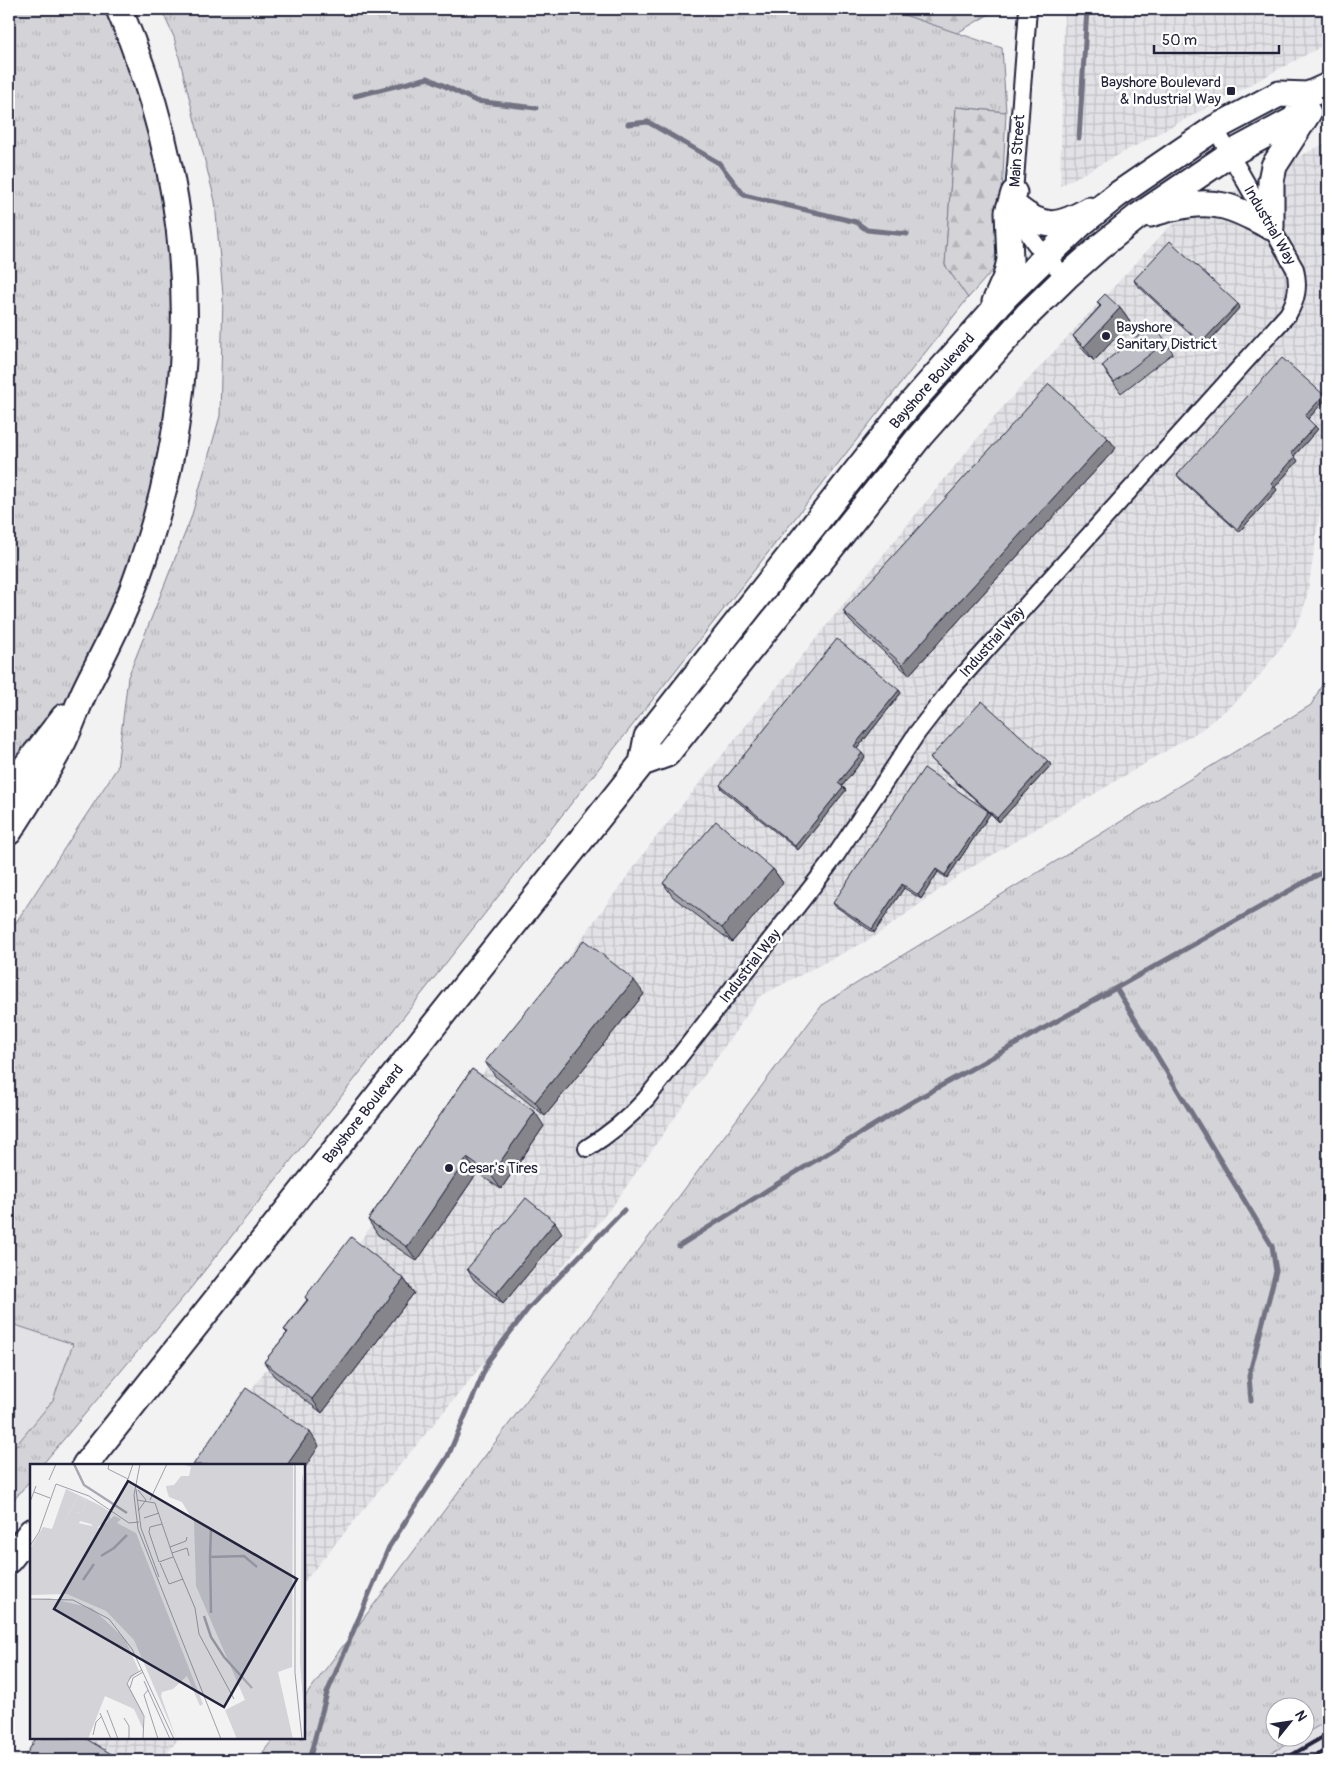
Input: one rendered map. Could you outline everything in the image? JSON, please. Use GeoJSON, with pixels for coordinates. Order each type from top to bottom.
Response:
{"type":"FeatureCollection","features":[{"type":"Feature","properties":{"kind":"main road"},"geometry":{"type":"LineString","coordinates":[[9,832],[64,741],[87,687],[120,620],[152,533],[167,479],[174,442],[183,368],[184,293],[182,256],[165,146],[145,74],[119,9]]}},
{"type":"Feature","properties":{"kind":"main road"},"geometry":{"type":"LineString","coordinates":[[1136,217],[1180,206],[1203,204],[1224,206],[1271,227],[1271,181],[1274,166],[1320,89]]}},
{"type":"Feature","properties":{"kind":"main road","name":"Bayshore Boulevard"},"geometry":{"type":"LineString","coordinates":[[86,1464],[642,763],[646,737],[899,417],[1007,295],[1082,223],[1117,195],[1215,128],[1279,94],[1320,89]]}},
{"type":"Feature","properties":{"kind":"main road","name":"Bayshore Boulevard"},"geometry":{"type":"LineString","coordinates":[[642,763],[667,754],[920,436],[1027,315],[1066,277],[1136,217],[1230,154],[1295,119],[1320,89]]}},
{"type":"Feature","properties":{"kind":"main road"},"geometry":{"type":"LineString","coordinates":[[989,316],[1006,276],[1010,260],[1008,212],[1015,201],[1030,219],[1046,225],[1076,218],[1117,195]]}},
{"type":"Feature","properties":{"kind":"main road"},"geometry":{"type":"LineString","coordinates":[[9,788],[87,687]]}},
{"type":"Feature","properties":{"kind":"main road"},"geometry":{"type":"LineString","coordinates":[[9,1560],[30,1533]]}},
{"type":"Feature","properties":{"kind":"street","name":"Main Street"},"geometry":{"type":"LineString","coordinates":[[1028,9],[1015,201],[1021,222],[1028,234],[1046,257],[1066,277]]}},
{"type":"Feature","properties":{"kind":"street","name":"Industrial Way"},"geometry":{"type":"LineString","coordinates":[[587,1148],[608,1135],[628,1119],[646,1099],[815,883],[917,733],[957,682],[1288,314],[1296,297],[1297,279],[1291,259],[1215,128]]}},
{"type":"Feature","properties":{"kind":"shaded area"},"geometry":{"type":"Polygon","coordinates":[[[1064,9],[1328,9],[1328,43],[1060,186],[1064,9]]]}},
{"type":"Feature","properties":{"kind":"shaded area"},"geometry":{"type":"Polygon","coordinates":[[[1328,142],[1328,459],[1307,597],[1301,616],[1292,633],[1258,678],[1238,700],[1201,730],[964,872],[874,937],[760,996],[614,1204],[305,1581],[305,1464],[197,1464],[653,841],[1000,410],[1169,227],[1328,142]]]}},
{"type":"Feature","properties":{"kind":"shaded area"},"geometry":{"type":"Polygon","coordinates":[[[9,1323],[73,1343],[53,1400],[9,1454],[9,1323]]]}},
{"type":"Feature","properties":{"kind":"shaded area"},"geometry":{"type":"Polygon","coordinates":[[[1328,1720],[1328,1760],[1258,1760],[1284,1746],[1314,1746],[1314,1729],[1328,1720]]]}},
{"type":"Feature","properties":{"kind":"shaded area"},"geometry":{"type":"Polygon","coordinates":[[[48,1739],[178,1739],[162,1760],[37,1760],[48,1739]]]}},
{"type":"Feature","properties":{"kind":"green space"},"geometry":{"type":"Polygon","coordinates":[[[9,9],[119,9],[165,147],[179,405],[104,655],[9,788],[9,9]]]}},
{"type":"Feature","properties":{"kind":"green space"},"geometry":{"type":"Polygon","coordinates":[[[161,9],[887,9],[1002,48],[1006,112],[956,107],[945,265],[968,298],[190,1289],[43,1464],[30,1464],[30,1480],[9,1506],[9,1454],[53,1400],[73,1344],[9,1323],[9,933],[117,768],[128,677],[191,518],[220,416],[223,295],[215,201],[174,37],[161,9]]]}},
{"type":"Feature","properties":{"kind":"green space"},"geometry":{"type":"Polygon","coordinates":[[[887,9],[998,9],[957,33],[887,9]]]}},
{"type":"Feature","properties":{"kind":"green space"},"geometry":{"type":"Polygon","coordinates":[[[956,107],[1006,112],[999,263],[968,298],[945,265],[956,107]]]}},
{"type":"Feature","properties":{"kind":"green space"},"geometry":{"type":"Polygon","coordinates":[[[1328,674],[1328,1720],[1314,1729],[1314,1696],[1264,1696],[1264,1746],[1284,1746],[1258,1760],[257,1760],[273,1739],[305,1739],[305,1697],[823,1004],[1311,705],[1328,674]]]}},
{"type":"Feature","properties":{"kind":"building"},"geometry":{"type":"Polygon","coordinates":[[[1170,241],[1238,304],[1201,343],[1134,280],[1170,241]]]}},
{"type":"Feature","properties":{"kind":"building"},"geometry":{"type":"Polygon","coordinates":[[[1105,294],[1120,308],[1084,347],[1073,336],[1101,306],[1097,302],[1105,294]]]}},
{"type":"Feature","properties":{"kind":"building"},"geometry":{"type":"Polygon","coordinates":[[[1153,325],[1166,342],[1114,382],[1102,366],[1107,360],[1153,325]]]}},
{"type":"Feature","properties":{"kind":"building"},"geometry":{"type":"Polygon","coordinates":[[[1282,358],[1324,395],[1305,416],[1315,426],[1291,453],[1295,457],[1271,484],[1274,487],[1237,529],[1177,475],[1282,358]]]}},
{"type":"Feature","properties":{"kind":"building"},"geometry":{"type":"Polygon","coordinates":[[[1049,384],[1108,438],[902,664],[843,611],[1049,384]]]}},
{"type":"Feature","properties":{"kind":"building"},"geometry":{"type":"Polygon","coordinates":[[[837,639],[899,690],[854,746],[862,753],[838,783],[843,787],[795,846],[720,785],[837,639]]]}},
{"type":"Feature","properties":{"kind":"building"},"geometry":{"type":"Polygon","coordinates":[[[982,701],[1048,761],[997,818],[930,758],[982,701]]]}},
{"type":"Feature","properties":{"kind":"building"},"geometry":{"type":"Polygon","coordinates":[[[924,768],[988,811],[945,875],[936,869],[918,895],[902,884],[872,929],[833,903],[924,768]]]}},
{"type":"Feature","properties":{"kind":"building"},"geometry":{"type":"Polygon","coordinates":[[[716,821],[773,869],[722,928],[663,883],[716,821]]]}},
{"type":"Feature","properties":{"kind":"building"},"geometry":{"type":"Polygon","coordinates":[[[584,940],[634,980],[535,1102],[485,1062],[584,940]]]}},
{"type":"Feature","properties":{"kind":"building"},"geometry":{"type":"Polygon","coordinates":[[[472,1069],[535,1112],[491,1175],[467,1158],[407,1247],[368,1220],[472,1069]]]}},
{"type":"Feature","properties":{"kind":"building"},"geometry":{"type":"Polygon","coordinates":[[[526,1198],[555,1222],[496,1294],[467,1269],[526,1198]]]}},
{"type":"Feature","properties":{"kind":"building"},"geometry":{"type":"Polygon","coordinates":[[[351,1237],[404,1279],[312,1399],[264,1362],[288,1332],[284,1330],[308,1300],[305,1297],[351,1237]]]}},
{"type":"Feature","properties":{"kind":"building"},"geometry":{"type":"Polygon","coordinates":[[[246,1388],[310,1432],[288,1464],[194,1464],[246,1388]]]}},
{"type":"Feature","properties":{"kind":"building"},"geometry":{"type":"Polygon","coordinates":[[[35,1739],[87,1739],[113,1755],[110,1760],[23,1760],[35,1739]]]}},
{"type":"Feature","properties":{"kind":"waterway"},"geometry":{"type":"LineString","coordinates":[[1079,138],[1087,9]]}},
{"type":"Feature","properties":{"kind":"waterway"},"geometry":{"type":"LineString","coordinates":[[355,96],[428,78],[476,101],[536,108]]}},
{"type":"Feature","properties":{"kind":"waterway"},"geometry":{"type":"LineString","coordinates":[[628,124],[648,122],[719,163],[744,195],[856,222],[867,230],[907,234]]}},
{"type":"Feature","properties":{"kind":"waterway"},"geometry":{"type":"LineString","coordinates":[[1251,1401],[1249,1376],[1276,1271],[1272,1246],[1116,988],[1328,869]]}},
{"type":"Feature","properties":{"kind":"waterway"},"geometry":{"type":"LineString","coordinates":[[679,1246],[912,1102],[1116,988]]}},
{"type":"Feature","properties":{"kind":"waterway"},"geometry":{"type":"LineString","coordinates":[[309,1760],[327,1693],[389,1547],[448,1456],[489,1360],[528,1309],[624,1210]]}},
{"type":"Feature","properties":{"kind":"railway"},"geometry":{"type":"LineString","coordinates":[[1283,1760],[1328,1734]]}},
{"type":"Feature","properties":{"kind":"railway"},"geometry":{"type":"LineString","coordinates":[[1308,1760],[1328,1749]]}},
{"type":"Feature","properties":{"kind":"place","name":"Bayshore Boulevard & Industrial Way"},"geometry":{"type":"Point","coordinates":[1231,91]}},
{"type":"Feature","properties":{"kind":"place","name":"Bayshore Sanitary District"},"geometry":{"type":"Point","coordinates":[1106,336]}},
{"type":"Feature","properties":{"kind":"place","name":"Cesar's Tires"},"geometry":{"type":"Point","coordinates":[449,1168]}}]}
